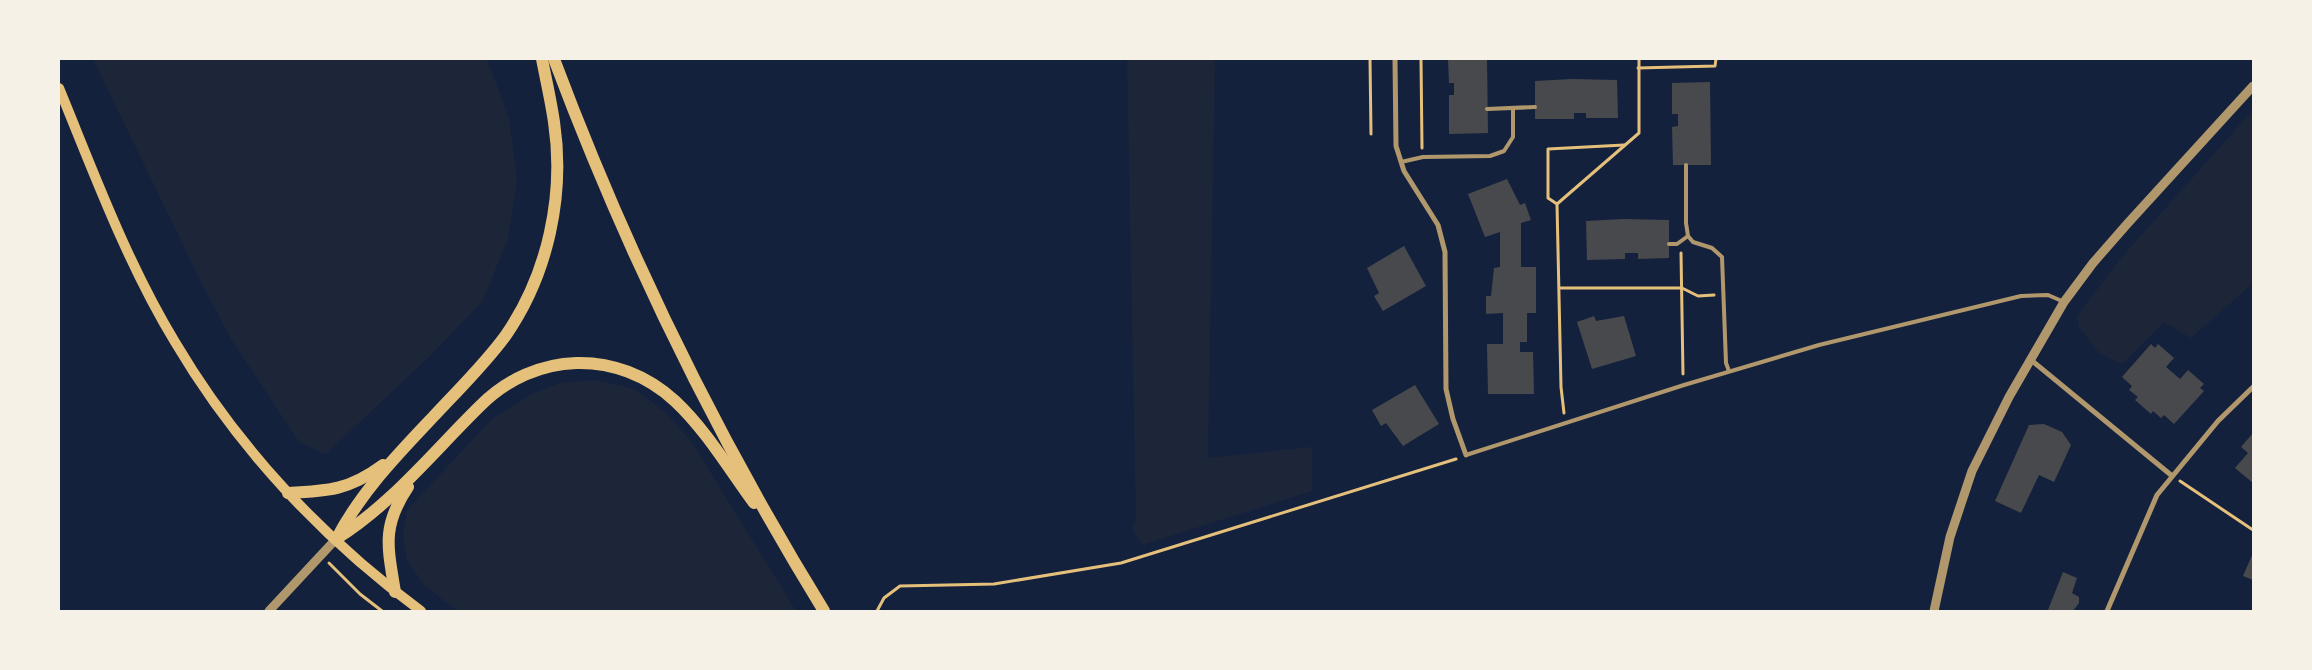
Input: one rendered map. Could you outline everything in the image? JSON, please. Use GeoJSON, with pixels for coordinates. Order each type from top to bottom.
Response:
{"type":"FeatureCollection","features":[{"type":"Feature","properties":{"kind":"main road"},"geometry":{"type":"LineString","coordinates":[[336,540],[351,511],[401,451],[482,364],[506,334],[524,304],[536,278],[552,226],[557,189],[554,122],[542,59]]}},
{"type":"Feature","properties":{"kind":"main road"},"geometry":{"type":"LineString","coordinates":[[554,59],[595,164],[669,329],[787,550],[824,611]]}},
{"type":"Feature","properties":{"kind":"main road"},"geometry":{"type":"LineString","coordinates":[[59,88],[94,176],[135,266],[174,342],[219,410],[246,445],[288,493],[336,540],[395,592],[421,611]]}},
{"type":"Feature","properties":{"kind":"main road"},"geometry":{"type":"LineString","coordinates":[[336,540],[363,522],[420,468],[482,404],[520,378],[548,366],[564,363],[598,363],[641,378],[674,400],[704,434],[787,550]]}},
{"type":"Feature","properties":{"kind":"main road"},"geometry":{"type":"LineString","coordinates":[[288,493],[322,491],[356,483],[401,451]]}},
{"type":"Feature","properties":{"kind":"main road"},"geometry":{"type":"LineString","coordinates":[[395,592],[388,543],[389,527],[393,512],[420,468]]}},
{"type":"Feature","properties":{"kind":"street"},"geometry":{"type":"LineString","coordinates":[[1395,59],[1396,146],[1404,171],[1438,224],[1445,252],[1446,389],[1452,419],[1466,455]]}},
{"type":"Feature","properties":{"kind":"street"},"geometry":{"type":"LineString","coordinates":[[1934,611],[1950,537],[1972,471],[2030,359],[2064,302],[2093,262],[2253,86]]}},
{"type":"Feature","properties":{"kind":"street"},"geometry":{"type":"LineString","coordinates":[[2030,359],[2171,475]]}},
{"type":"Feature","properties":{"kind":"street"},"geometry":{"type":"LineString","coordinates":[[2107,611],[2156,495],[2218,421],[2253,387]]}},
{"type":"Feature","properties":{"kind":"street"},"geometry":{"type":"LineString","coordinates":[[269,611],[336,540]]}},
{"type":"Feature","properties":{"kind":"lane"},"geometry":{"type":"LineString","coordinates":[[1487,109],[1535,107]]}},
{"type":"Feature","properties":{"kind":"lane"},"geometry":{"type":"LineString","coordinates":[[1401,162],[1422,156],[1490,156],[1504,151],[1513,137],[1513,108]]}},
{"type":"Feature","properties":{"kind":"lane"},"geometry":{"type":"LineString","coordinates":[[1686,165],[1686,223],[1688,236],[1693,242],[1712,248],[1722,257],[1725,294],[1726,363],[1729,372]]}},
{"type":"Feature","properties":{"kind":"lane"},"geometry":{"type":"LineString","coordinates":[[1669,244],[1677,244],[1688,236]]}},
{"type":"Feature","properties":{"kind":"lane"},"geometry":{"type":"LineString","coordinates":[[1466,455],[1684,385],[1819,346],[2021,296],[2048,295],[2064,302]]}},
{"type":"Feature","properties":{"kind":"path"},"geometry":{"type":"LineString","coordinates":[[1370,59],[1371,134]]}},
{"type":"Feature","properties":{"kind":"path"},"geometry":{"type":"LineString","coordinates":[[1421,59],[1422,156]]}},
{"type":"Feature","properties":{"kind":"path"},"geometry":{"type":"LineString","coordinates":[[1557,204],[1639,133],[1638,59]]}},
{"type":"Feature","properties":{"kind":"path"},"geometry":{"type":"LineString","coordinates":[[1638,68],[1715,66],[1716,59]]}},
{"type":"Feature","properties":{"kind":"path"},"geometry":{"type":"LineString","coordinates":[[1557,204],[1548,198],[1548,148],[1625,145]]}},
{"type":"Feature","properties":{"kind":"path"},"geometry":{"type":"LineString","coordinates":[[1557,204],[1561,387],[1565,423]]}},
{"type":"Feature","properties":{"kind":"path"},"geometry":{"type":"LineString","coordinates":[[1677,244],[1682,254],[1684,385]]}},
{"type":"Feature","properties":{"kind":"path"},"geometry":{"type":"LineString","coordinates":[[1560,288],[1682,288],[1698,296],[1725,294]]}},
{"type":"Feature","properties":{"kind":"path"},"geometry":{"type":"LineString","coordinates":[[877,611],[884,598],[900,586],[994,584],[1120,563],[1466,455]]}},
{"type":"Feature","properties":{"kind":"path"},"geometry":{"type":"LineString","coordinates":[[2171,475],[2253,530]]}},
{"type":"Feature","properties":{"kind":"path"},"geometry":{"type":"LineString","coordinates":[[322,556],[360,594],[382,611]]}},
{"type":"Feature","properties":{"kind":"shaded area"},"geometry":{"type":"Polygon","coordinates":[[[93,59],[487,59],[509,118],[517,181],[508,238],[483,301],[427,359],[326,454],[300,443],[231,339],[200,280],[93,59]]]}},
{"type":"Feature","properties":{"kind":"shaded area"},"geometry":{"type":"Polygon","coordinates":[[[1127,59],[1215,59],[1208,458],[1312,447],[1312,491],[1142,545],[1132,528],[1136,519],[1127,59]]]}},
{"type":"Feature","properties":{"kind":"shaded area"},"geometry":{"type":"Polygon","coordinates":[[[2253,110],[2253,283],[2191,338],[2164,322],[2122,364],[2099,353],[2079,327],[2077,316],[2121,258],[2253,110]]]}},
{"type":"Feature","properties":{"kind":"shaded area"},"geometry":{"type":"Polygon","coordinates":[[[595,380],[634,389],[665,412],[691,441],[796,611],[457,611],[424,585],[407,560],[403,535],[407,510],[491,420],[531,394],[560,383],[595,380]]]}},
{"type":"Feature","properties":{"kind":"building"},"geometry":{"type":"Polygon","coordinates":[[[1448,59],[1487,59],[1488,133],[1449,134],[1449,95],[1454,95],[1454,83],[1449,83],[1448,59]]]}},
{"type":"Feature","properties":{"kind":"building"},"geometry":{"type":"Polygon","coordinates":[[[1572,79],[1617,80],[1618,118],[1586,118],[1586,113],[1574,113],[1574,119],[1535,119],[1535,81],[1572,79]]]}},
{"type":"Feature","properties":{"kind":"building"},"geometry":{"type":"Polygon","coordinates":[[[1710,82],[1711,165],[1673,165],[1672,127],[1678,126],[1678,114],[1672,114],[1672,83],[1710,82]]]}},
{"type":"Feature","properties":{"kind":"building"},"geometry":{"type":"Polygon","coordinates":[[[1507,179],[1520,205],[1525,203],[1531,220],[1521,223],[1521,267],[1536,267],[1536,313],[1527,313],[1527,342],[1520,342],[1520,352],[1533,352],[1534,394],[1488,394],[1487,344],[1503,344],[1503,313],[1486,314],[1486,296],[1491,296],[1494,268],[1500,267],[1500,232],[1485,237],[1468,194],[1507,179]]]}},
{"type":"Feature","properties":{"kind":"building"},"geometry":{"type":"Polygon","coordinates":[[[1623,219],[1669,220],[1669,258],[1638,259],[1638,253],[1625,253],[1625,259],[1587,260],[1586,221],[1623,219]]]}},
{"type":"Feature","properties":{"kind":"building"},"geometry":{"type":"Polygon","coordinates":[[[1404,246],[1426,286],[1383,311],[1374,296],[1379,293],[1367,268],[1404,246]]]}},
{"type":"Feature","properties":{"kind":"building"},"geometry":{"type":"Polygon","coordinates":[[[1594,316],[1596,321],[1624,316],[1636,356],[1592,369],[1577,322],[1594,316]]]}},
{"type":"Feature","properties":{"kind":"building"},"geometry":{"type":"Polygon","coordinates":[[[2151,344],[2155,348],[2158,344],[2174,358],[2166,367],[2180,379],[2188,370],[2204,384],[2200,388],[2204,391],[2174,424],[2164,415],[2161,418],[2153,411],[2151,414],[2135,400],[2138,397],[2129,390],[2132,386],[2122,377],[2151,344]]]}},
{"type":"Feature","properties":{"kind":"building"},"geometry":{"type":"Polygon","coordinates":[[[1415,385],[1439,424],[1403,446],[1386,423],[1381,426],[1372,410],[1415,385]]]}},
{"type":"Feature","properties":{"kind":"building"},"geometry":{"type":"Polygon","coordinates":[[[2044,424],[2062,432],[2071,445],[2054,482],[2039,475],[2021,513],[1995,501],[2029,425],[2044,424]]]}},
{"type":"Feature","properties":{"kind":"building"},"geometry":{"type":"Polygon","coordinates":[[[2253,433],[2253,483],[2235,468],[2248,453],[2241,447],[2253,433]]]}},
{"type":"Feature","properties":{"kind":"building"},"geometry":{"type":"Polygon","coordinates":[[[2253,553],[2253,580],[2243,576],[2253,553]]]}},
{"type":"Feature","properties":{"kind":"building"},"geometry":{"type":"Polygon","coordinates":[[[2063,572],[2077,578],[2072,593],[2079,597],[2079,603],[2073,611],[2048,610],[2063,572]]]}}]}
